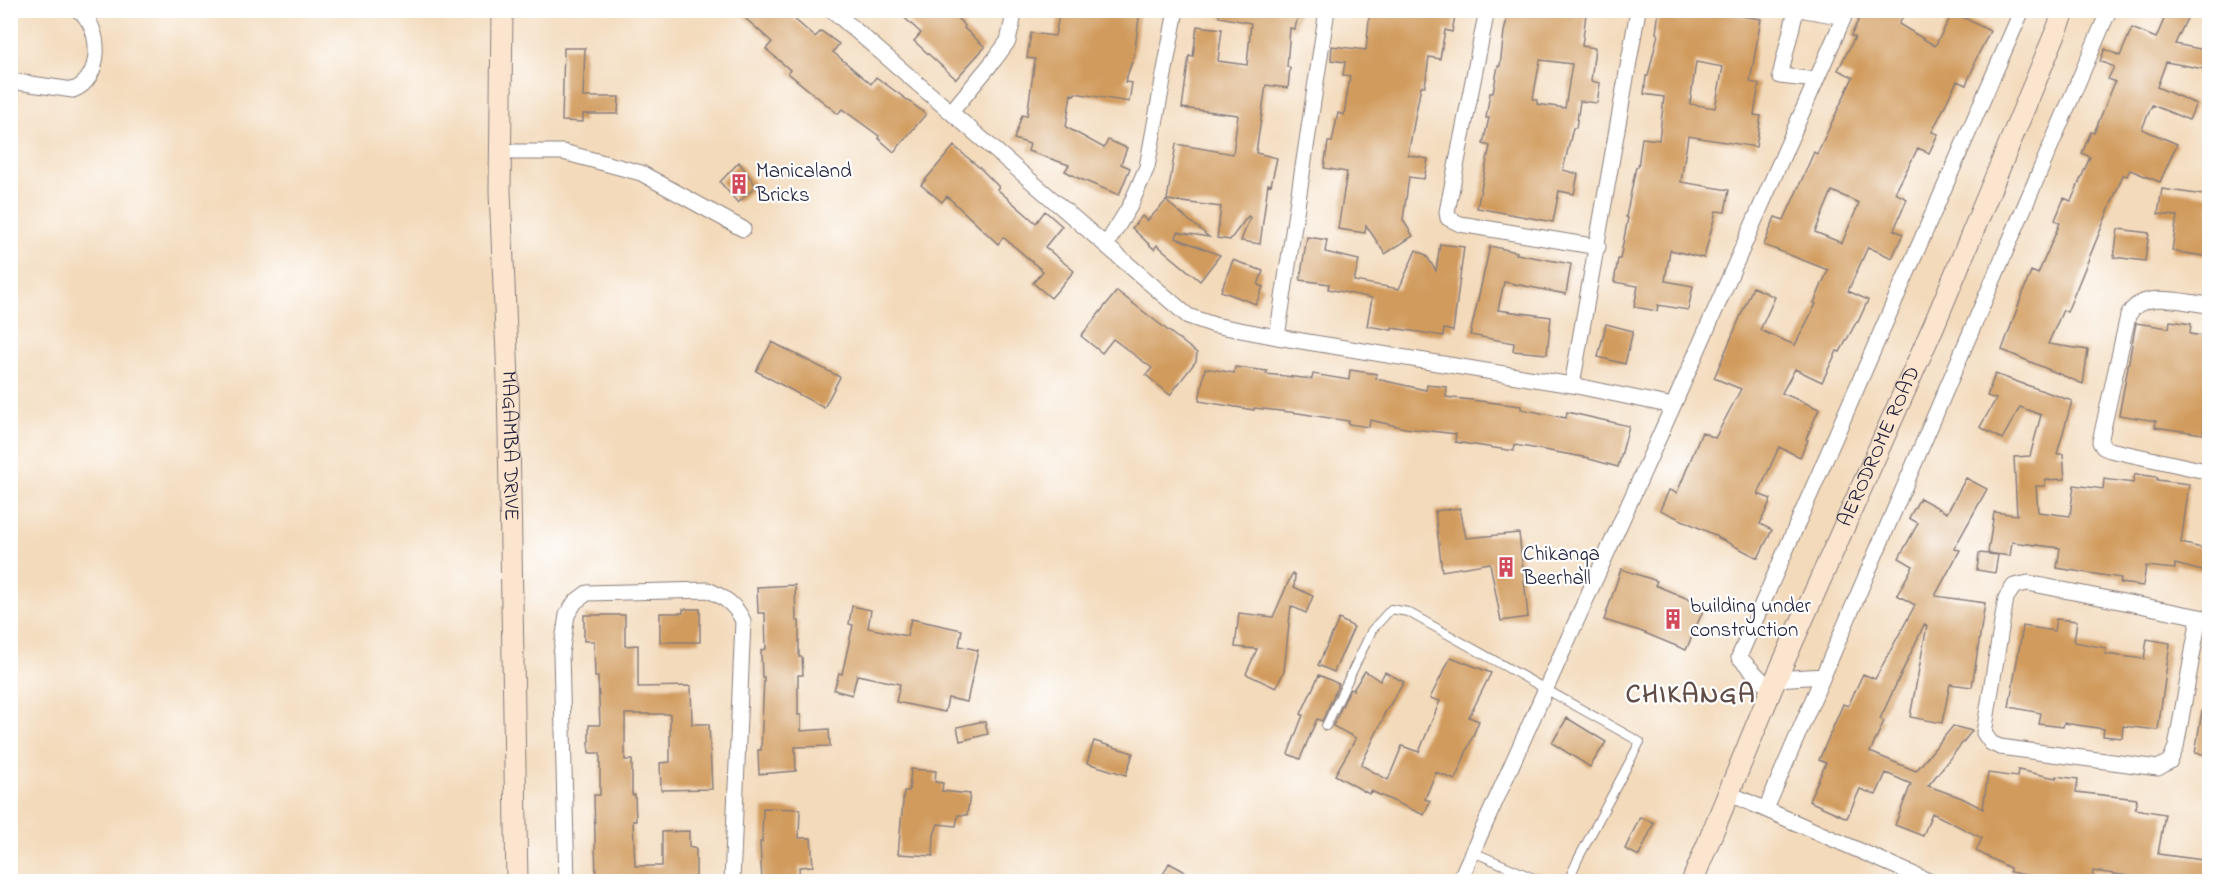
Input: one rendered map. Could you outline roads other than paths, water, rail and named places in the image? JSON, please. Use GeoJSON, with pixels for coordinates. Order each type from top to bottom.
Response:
{"type":"FeatureCollection","features":[{"type":"Feature","properties":{"kind":"street"},"geometry":{"type":"LineString","coordinates":[[10,81],[73,90],[82,87],[89,80],[95,62],[95,44],[88,21],[85,15],[78,10]]}},
{"type":"Feature","properties":{"kind":"street","name":"MAGAMBA DRIVE"},"geometry":{"type":"LineString","coordinates":[[502,10],[500,152],[508,379],[517,882]]}},
{"type":"Feature","properties":{"kind":"street"},"geometry":{"type":"LineString","coordinates":[[951,112],[1008,41],[1015,10]]}},
{"type":"Feature","properties":{"kind":"street"},"geometry":{"type":"LineString","coordinates":[[1106,245],[1130,206],[1147,167],[1176,10]]}},
{"type":"Feature","properties":{"kind":"street"},"geometry":{"type":"LineString","coordinates":[[1277,337],[1327,10]]}},
{"type":"Feature","properties":{"kind":"street"},"geometry":{"type":"LineString","coordinates":[[1487,10],[1447,212],[1448,218],[1460,224],[1598,247]]}},
{"type":"Feature","properties":{"kind":"street"},"geometry":{"type":"LineString","coordinates":[[1572,384],[1638,10]]}},
{"type":"Feature","properties":{"kind":"street"},"geometry":{"type":"LineString","coordinates":[[1796,10],[1780,76],[1816,80]]}},
{"type":"Feature","properties":{"kind":"street"},"geometry":{"type":"LineString","coordinates":[[1459,882],[1673,406],[1845,14],[1805,10]]}},
{"type":"Feature","properties":{"kind":"street"},"geometry":{"type":"LineString","coordinates":[[1823,676],[1773,684],[1739,657],[2022,10]]}},
{"type":"Feature","properties":{"kind":"street","name":"AERODROME ROAD"},"geometry":{"type":"LineString","coordinates":[[1692,882],[1773,684],[1934,325],[2065,10]]}},
{"type":"Feature","properties":{"kind":"street"},"geometry":{"type":"LineString","coordinates":[[1766,809],[2109,10]]}},
{"type":"Feature","properties":{"kind":"street"},"geometry":{"type":"LineString","coordinates":[[834,11],[1188,316],[1214,325],[1277,337],[1572,384],[1673,406]]}},
{"type":"Feature","properties":{"kind":"street"},"geometry":{"type":"LineString","coordinates":[[500,152],[563,152],[641,173],[743,229]]}},
{"type":"Feature","properties":{"kind":"street"},"geometry":{"type":"LineString","coordinates":[[2210,305],[2148,298],[2132,308],[2128,316],[2100,442],[2103,447],[2110,450],[2201,470],[2210,468]]}},
{"type":"Feature","properties":{"kind":"street"},"geometry":{"type":"LineString","coordinates":[[2028,584],[2204,618],[2176,747],[2170,761],[2158,768],[2000,747],[1991,743],[1984,733],[2006,598],[2014,586],[2028,584]]}},
{"type":"Feature","properties":{"kind":"street"},"geometry":{"type":"LineString","coordinates":[[567,882],[561,654],[567,615],[575,602],[587,593],[708,590],[733,605],[738,610],[742,621],[732,882]]}},
{"type":"Feature","properties":{"kind":"street"},"geometry":{"type":"LineString","coordinates":[[1728,793],[1931,882]]}},
{"type":"Feature","properties":{"kind":"lane"},"geometry":{"type":"LineString","coordinates":[[1326,726],[1372,630],[1391,609],[1408,612],[1640,742],[1578,859],[1569,879],[1571,882]]}},
{"type":"Feature","properties":{"kind":"lane"},"geometry":{"type":"LineString","coordinates":[[1473,852],[1543,882]]}},
{"type":"Feature","properties":{"kind":"place","name":"Manicaland Bricks"},"geometry":{"type":"Point","coordinates":[739,184]}},
{"type":"Feature","properties":{"kind":"place","name":"Chikanga Beerhall"},"geometry":{"type":"Point","coordinates":[1506,567]}},
{"type":"Feature","properties":{"kind":"place","name":"building under construction"},"geometry":{"type":"Point","coordinates":[1673,619]}},
{"type":"Feature","properties":{"kind":"district","name":"CHIKANGA"},"geometry":{"type":"Point","coordinates":[1691,695]}}]}
